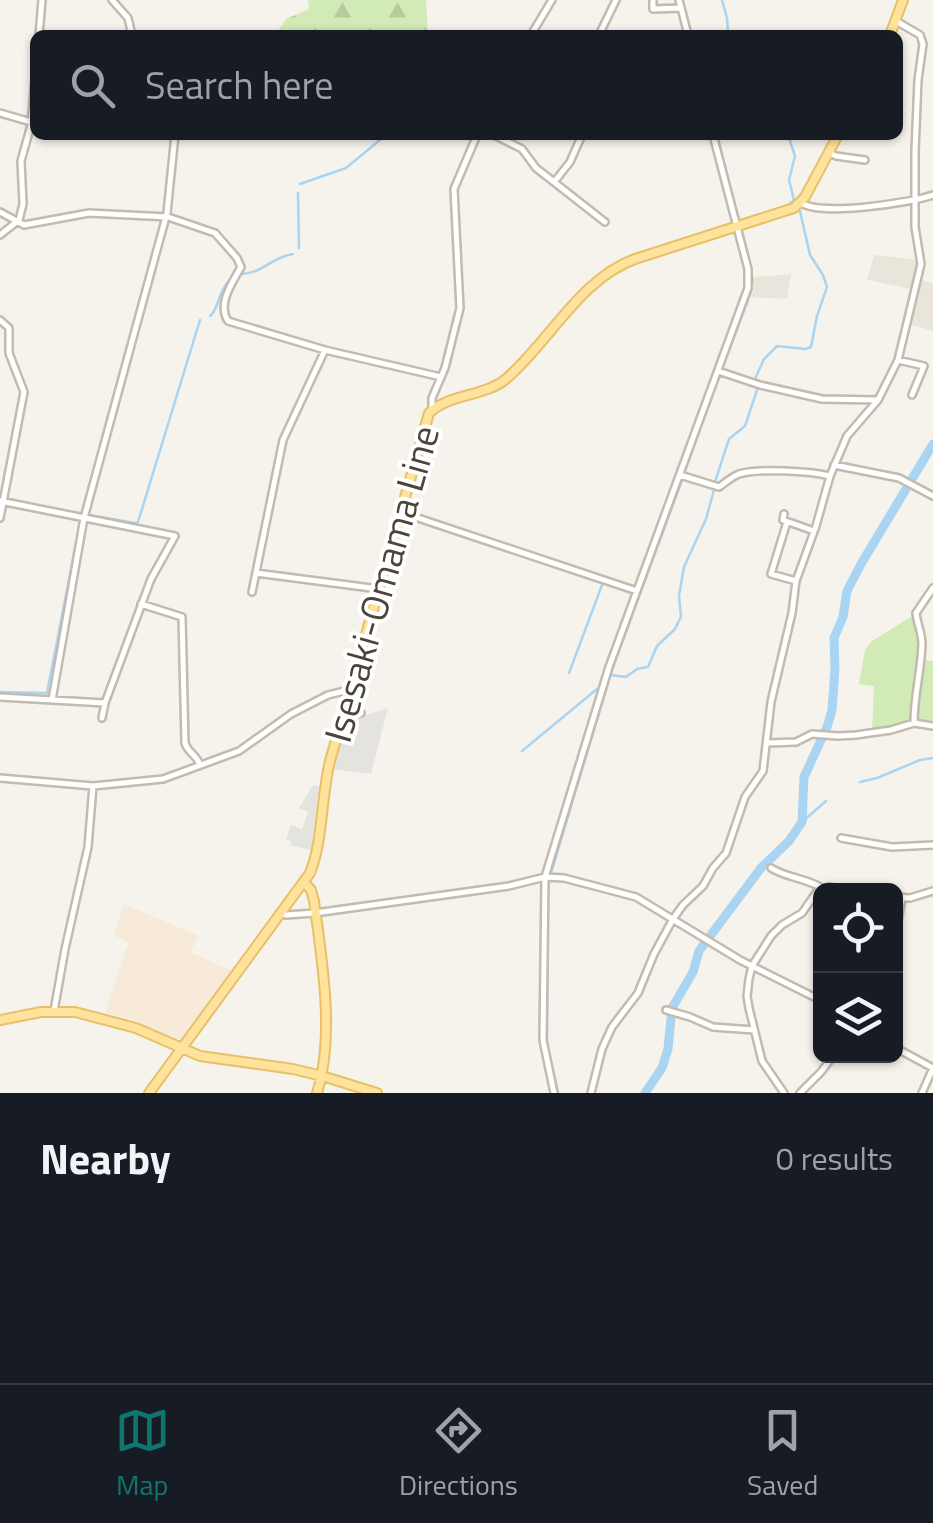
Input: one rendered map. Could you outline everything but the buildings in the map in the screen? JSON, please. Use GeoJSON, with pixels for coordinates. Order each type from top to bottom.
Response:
{"type":"FeatureCollection","features":[{"type":"Feature","properties":{"kind":"main road"},"geometry":{"type":"LineString","coordinates":[[892,30],[903,0]]}},
{"type":"Feature","properties":{"kind":"main road"},"geometry":{"type":"LineString","coordinates":[[800,202],[836,140]]}},
{"type":"Feature","properties":{"kind":"main road","name":"Isesaki-Omama Line"},"geometry":{"type":"LineString","coordinates":[[148,1093],[305,883],[315,859],[326,778],[425,422],[432,410],[503,381],[593,284],[614,268],[788,211],[800,202]]}},
{"type":"Feature","properties":{"kind":"main road"},"geometry":{"type":"LineString","coordinates":[[305,883],[311,890],[316,913],[327,1031],[317,1093]]}},
{"type":"Feature","properties":{"kind":"main road"},"geometry":{"type":"LineString","coordinates":[[0,1020],[54,1011],[76,1012],[124,1024],[208,1058],[276,1066],[377,1093]]}},
{"type":"Feature","properties":{"kind":"street"},"geometry":{"type":"LineString","coordinates":[[39,30],[42,0]]}},
{"type":"Feature","properties":{"kind":"street"},"geometry":{"type":"LineString","coordinates":[[112,0],[128,18],[131,30]]}},
{"type":"Feature","properties":{"kind":"street"},"geometry":{"type":"LineString","coordinates":[[534,30],[552,0]]}},
{"type":"Feature","properties":{"kind":"street"},"geometry":{"type":"LineString","coordinates":[[601,30],[616,0]]}},
{"type":"Feature","properties":{"kind":"street"},"geometry":{"type":"LineString","coordinates":[[653,0],[654,9],[680,4],[687,30]]}},
{"type":"Feature","properties":{"kind":"street"},"geometry":{"type":"LineString","coordinates":[[591,1093],[608,1036],[638,993],[654,954],[683,905],[703,886],[726,853],[745,797],[764,767],[771,702],[796,581],[830,476],[847,436],[878,400],[898,360],[921,264],[915,234],[915,201],[918,80],[923,40],[920,34],[896,21]]}},
{"type":"Feature","properties":{"kind":"street"},"geometry":{"type":"LineString","coordinates":[[0,113],[30,121]]}},
{"type":"Feature","properties":{"kind":"street"},"geometry":{"type":"LineString","coordinates":[[0,234],[17,223],[24,198],[21,158],[30,131]]}},
{"type":"Feature","properties":{"kind":"street"},"geometry":{"type":"LineString","coordinates":[[52,700],[84,518],[166,216],[174,140]]}},
{"type":"Feature","properties":{"kind":"street"},"geometry":{"type":"LineString","coordinates":[[432,410],[432,398],[460,308],[454,188],[475,140]]}},
{"type":"Feature","properties":{"kind":"street"},"geometry":{"type":"LineString","coordinates":[[504,140],[522,149],[536,168],[605,222]]}},
{"type":"Feature","properties":{"kind":"street"},"geometry":{"type":"LineString","coordinates":[[555,181],[570,162],[580,140]]}},
{"type":"Feature","properties":{"kind":"street"},"geometry":{"type":"LineString","coordinates":[[554,1093],[543,1040],[545,878],[606,678],[749,283],[714,140]]}},
{"type":"Feature","properties":{"kind":"street"},"geometry":{"type":"LineString","coordinates":[[829,153],[865,160]]}},
{"type":"Feature","properties":{"kind":"street"},"geometry":{"type":"LineString","coordinates":[[800,202],[807,207],[838,208],[915,201],[933,195]]}},
{"type":"Feature","properties":{"kind":"street"},"geometry":{"type":"LineString","coordinates":[[0,212],[17,223],[28,224],[89,213],[166,216],[215,234],[241,267],[226,299],[225,319],[326,350],[441,377]]}},
{"type":"Feature","properties":{"kind":"street"},"geometry":{"type":"LineString","coordinates":[[0,320],[9,328],[9,353],[24,390],[0,518]]}},
{"type":"Feature","properties":{"kind":"street"},"geometry":{"type":"LineString","coordinates":[[252,592],[283,440],[326,350]]}},
{"type":"Feature","properties":{"kind":"street"},"geometry":{"type":"LineString","coordinates":[[898,360],[924,366],[912,395]]}},
{"type":"Feature","properties":{"kind":"street"},"geometry":{"type":"LineString","coordinates":[[718,371],[822,399],[878,400]]}},
{"type":"Feature","properties":{"kind":"street"},"geometry":{"type":"LineString","coordinates":[[834,465],[899,478],[933,496]]}},
{"type":"Feature","properties":{"kind":"street"},"geometry":{"type":"LineString","coordinates":[[680,475],[719,487],[745,473],[808,472],[830,476]]}},
{"type":"Feature","properties":{"kind":"street"},"geometry":{"type":"LineString","coordinates":[[2,502],[175,536],[151,579],[102,718]]}},
{"type":"Feature","properties":{"kind":"street"},"geometry":{"type":"LineString","coordinates":[[400,512],[637,592]]}},
{"type":"Feature","properties":{"kind":"street"},"geometry":{"type":"LineString","coordinates":[[796,581],[770,574],[786,518],[814,531]]}},
{"type":"Feature","properties":{"kind":"street"},"geometry":{"type":"LineString","coordinates":[[256,573],[379,588]]}},
{"type":"Feature","properties":{"kind":"street"},"geometry":{"type":"LineString","coordinates":[[914,723],[914,696],[926,642],[916,612],[933,588]]}},
{"type":"Feature","properties":{"kind":"street"},"geometry":{"type":"LineString","coordinates":[[141,604],[182,617],[184,738],[186,748],[198,758],[200,766]]}},
{"type":"Feature","properties":{"kind":"street"},"geometry":{"type":"LineString","coordinates":[[0,778],[93,786],[163,779],[246,748],[283,719],[317,700],[350,690]]}},
{"type":"Feature","properties":{"kind":"street"},"geometry":{"type":"LineString","coordinates":[[0,697],[105,703]]}},
{"type":"Feature","properties":{"kind":"street"},"geometry":{"type":"LineString","coordinates":[[343,718],[361,714]]}},
{"type":"Feature","properties":{"kind":"street"},"geometry":{"type":"LineString","coordinates":[[768,743],[796,742],[815,734],[847,736],[891,730],[914,723],[933,726]]}},
{"type":"Feature","properties":{"kind":"street"},"geometry":{"type":"LineString","coordinates":[[54,1011],[88,847],[93,786]]}},
{"type":"Feature","properties":{"kind":"street"},"geometry":{"type":"LineString","coordinates":[[841,838],[892,847],[933,844]]}},
{"type":"Feature","properties":{"kind":"street"},"geometry":{"type":"LineString","coordinates":[[771,868],[813,884]]}},
{"type":"Feature","properties":{"kind":"street"},"geometry":{"type":"LineString","coordinates":[[282,913],[316,913],[545,878],[572,880],[636,898],[714,945],[813,996]]}},
{"type":"Feature","properties":{"kind":"street"},"geometry":{"type":"LineString","coordinates":[[903,898],[933,890]]}},
{"type":"Feature","properties":{"kind":"street"},"geometry":{"type":"LineString","coordinates":[[784,1093],[762,1061],[747,996],[752,966],[778,928],[802,912],[813,896]]}},
{"type":"Feature","properties":{"kind":"street"},"geometry":{"type":"LineString","coordinates":[[666,1010],[713,1027],[754,1030]]}},
{"type":"Feature","properties":{"kind":"street"},"geometry":{"type":"LineString","coordinates":[[903,1052],[933,1068],[922,1093]]}},
{"type":"Feature","properties":{"kind":"street"},"geometry":{"type":"LineString","coordinates":[[800,1093],[828,1063]]}},
{"type":"Feature","properties":{"kind":"shaded area"},"geometry":{"type":"Polygon","coordinates":[[[874,255],[919,260],[912,289],[867,280],[874,255]]]}},
{"type":"Feature","properties":{"kind":"shaded area"},"geometry":{"type":"Polygon","coordinates":[[[791,274],[787,299],[748,297],[753,292],[755,277],[791,274]]]}},
{"type":"Feature","properties":{"kind":"shaded area"},"geometry":{"type":"Polygon","coordinates":[[[919,278],[933,284],[933,331],[909,324],[919,278]]]}},
{"type":"Feature","properties":{"kind":"shaded area"},"geometry":{"type":"Polygon","coordinates":[[[388,708],[371,774],[332,769],[347,721],[388,708]]]}},
{"type":"Feature","properties":{"kind":"shaded area"},"geometry":{"type":"Polygon","coordinates":[[[313,785],[319,786],[311,850],[290,845],[291,841],[286,839],[291,825],[302,829],[308,812],[299,808],[313,785]]]}},
{"type":"Feature","properties":{"kind":"shaded area"},"geometry":{"type":"Polygon","coordinates":[[[124,904],[199,936],[190,952],[234,972],[182,1038],[175,1040],[135,1020],[105,1013],[131,943],[114,936],[124,904]]]}},
{"type":"Feature","properties":{"kind":"green space"},"geometry":{"type":"Polygon","coordinates":[[[308,0],[426,0],[428,30],[278,30],[286,19],[309,9],[308,0]]]}},
{"type":"Feature","properties":{"kind":"green space"},"geometry":{"type":"Polygon","coordinates":[[[914,615],[920,639],[917,683],[911,698],[912,721],[872,730],[874,686],[859,684],[865,650],[872,641],[914,615]]]}},
{"type":"Feature","properties":{"kind":"green space"},"geometry":{"type":"Polygon","coordinates":[[[923,660],[933,661],[933,723],[916,720],[923,660]]]}},
{"type":"Feature","properties":{"kind":"waterway"},"geometry":{"type":"LineString","coordinates":[[530,30],[548,0]]}},
{"type":"Feature","properties":{"kind":"waterway"},"geometry":{"type":"LineString","coordinates":[[682,0],[690,30]]}},
{"type":"Feature","properties":{"kind":"waterway"},"geometry":{"type":"LineString","coordinates":[[722,0],[728,30]]}},
{"type":"Feature","properties":{"kind":"waterway"},"geometry":{"type":"LineString","coordinates":[[300,184],[346,168],[380,140]]}},
{"type":"Feature","properties":{"kind":"waterway"},"geometry":{"type":"LineString","coordinates":[[718,140],[739,221]]}},
{"type":"Feature","properties":{"kind":"waterway"},"geometry":{"type":"LineString","coordinates":[[786,207],[794,200],[789,180],[795,156],[790,140]]}},
{"type":"Feature","properties":{"kind":"waterway"},"geometry":{"type":"LineString","coordinates":[[298,193],[299,248]]}},
{"type":"Feature","properties":{"kind":"waterway"},"geometry":{"type":"LineString","coordinates":[[755,379],[764,359],[777,346],[811,347],[827,287],[810,255],[800,211]]}},
{"type":"Feature","properties":{"kind":"waterway"},"geometry":{"type":"LineString","coordinates":[[741,232],[753,280],[751,291]]}},
{"type":"Feature","properties":{"kind":"waterway"},"geometry":{"type":"LineString","coordinates":[[242,274],[293,254]]}},
{"type":"Feature","properties":{"kind":"waterway"},"geometry":{"type":"LineString","coordinates":[[210,316],[230,280]]}},
{"type":"Feature","properties":{"kind":"waterway"},"geometry":{"type":"LineString","coordinates":[[722,368],[748,300]]}},
{"type":"Feature","properties":{"kind":"waterway"},"geometry":{"type":"LineString","coordinates":[[89,515],[138,522],[200,320]]}},
{"type":"Feature","properties":{"kind":"waterway"},"geometry":{"type":"LineString","coordinates":[[684,473],[719,376]]}},
{"type":"Feature","properties":{"kind":"waterway"},"geometry":{"type":"LineString","coordinates":[[715,482],[729,439],[745,426],[757,390]]}},
{"type":"Feature","properties":{"kind":"waterway"},"geometry":{"type":"LineString","coordinates":[[645,1093],[662,1068],[672,1008],[693,972],[699,951],[761,868],[802,822],[804,777],[832,710],[834,638],[843,617],[847,591],[933,444]]}},
{"type":"Feature","properties":{"kind":"waterway"},"geometry":{"type":"LineString","coordinates":[[682,480],[610,675],[626,677],[648,667],[657,646],[675,629],[681,617],[679,596],[684,567],[706,519],[714,490]]}},
{"type":"Feature","properties":{"kind":"waterway"},"geometry":{"type":"LineString","coordinates":[[9,500],[78,513]]}},
{"type":"Feature","properties":{"kind":"waterway"},"geometry":{"type":"LineString","coordinates":[[0,692],[47,693],[80,523]]}},
{"type":"Feature","properties":{"kind":"waterway"},"geometry":{"type":"LineString","coordinates":[[569,673],[602,585]]}},
{"type":"Feature","properties":{"kind":"waterway"},"geometry":{"type":"LineString","coordinates":[[551,873],[608,683]]}},
{"type":"Feature","properties":{"kind":"waterway"},"geometry":{"type":"LineString","coordinates":[[522,751],[597,689]]}},
{"type":"Feature","properties":{"kind":"waterway"},"geometry":{"type":"LineString","coordinates":[[860,782],[933,758]]}},
{"type":"Feature","properties":{"kind":"waterway"},"geometry":{"type":"LineString","coordinates":[[802,822],[826,801]]}},
{"type":"Feature","properties":{"kind":"waterway"},"geometry":{"type":"LineString","coordinates":[[548,883],[547,1044],[558,1093]]}}]}
